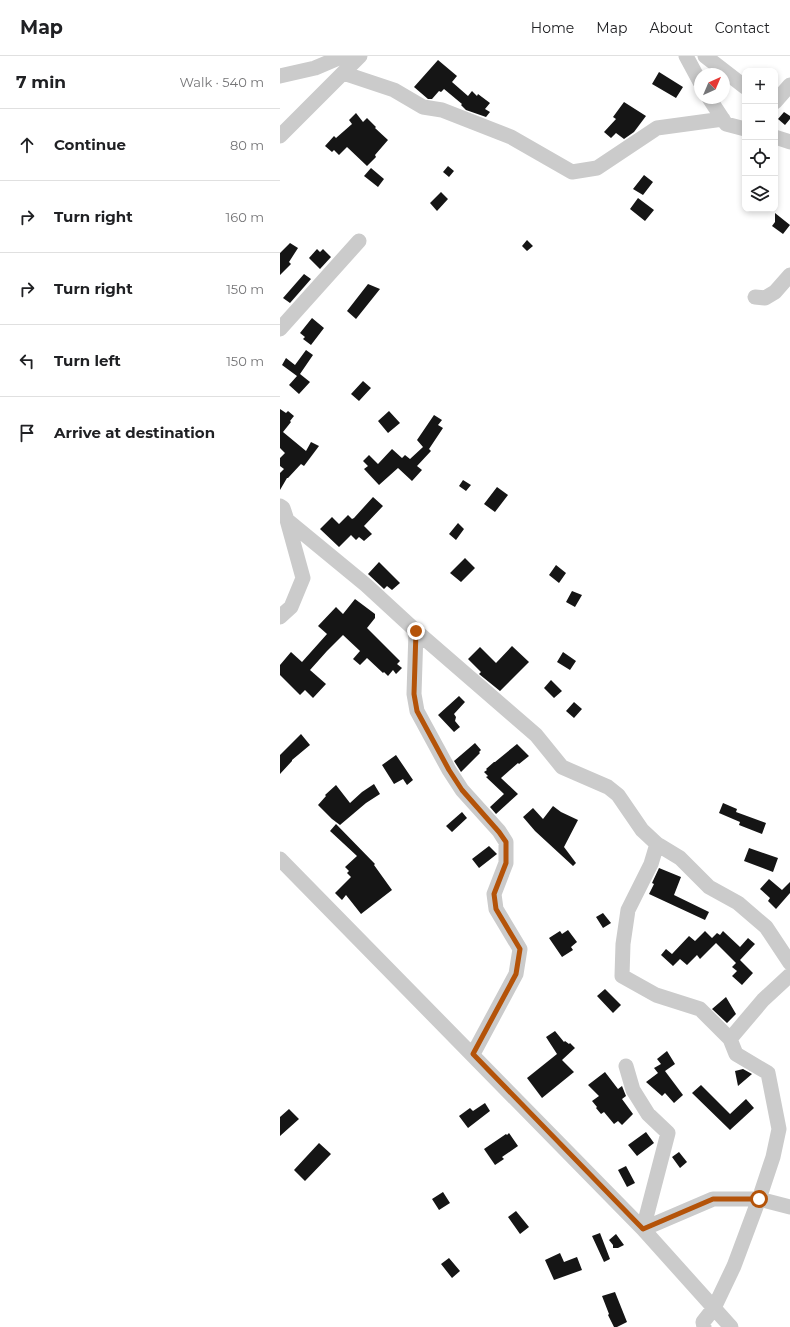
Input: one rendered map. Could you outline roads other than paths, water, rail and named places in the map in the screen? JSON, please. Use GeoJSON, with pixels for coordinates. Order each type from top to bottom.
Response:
{"type":"FeatureCollection","features":[{"type":"Feature","properties":{"kind":"street"},"geometry":{"type":"LineString","coordinates":[[280,76],[315,68],[343,56]]}},
{"type":"Feature","properties":{"kind":"street"},"geometry":{"type":"LineString","coordinates":[[280,136],[360,56]]}},
{"type":"Feature","properties":{"kind":"street"},"geometry":{"type":"LineString","coordinates":[[686,56],[694,71]]}},
{"type":"Feature","properties":{"kind":"street"},"geometry":{"type":"LineString","coordinates":[[705,56],[742,85]]}},
{"type":"Feature","properties":{"kind":"street"},"geometry":{"type":"LineString","coordinates":[[343,73],[394,90],[423,107],[442,110],[511,138],[572,172],[597,168],[657,128],[723,118]]}},
{"type":"Feature","properties":{"kind":"street"},"geometry":{"type":"LineString","coordinates":[[778,99],[790,85]]}},
{"type":"Feature","properties":{"kind":"street"},"geometry":{"type":"LineString","coordinates":[[713,104],[726,124],[742,128]]}},
{"type":"Feature","properties":{"kind":"street"},"geometry":{"type":"LineString","coordinates":[[778,138],[790,142]]}},
{"type":"Feature","properties":{"kind":"street"},"geometry":{"type":"LineString","coordinates":[[280,329],[359,241]]}},
{"type":"Feature","properties":{"kind":"street"},"geometry":{"type":"LineString","coordinates":[[755,297],[765,298],[775,292],[790,275]]}},
{"type":"Feature","properties":{"kind":"street"},"geometry":{"type":"LineString","coordinates":[[280,506],[283,508],[288,520],[303,578],[291,607],[280,617]]}},
{"type":"Feature","properties":{"kind":"street"},"geometry":{"type":"LineString","coordinates":[[288,520],[366,585],[416,631],[536,735],[562,767],[608,787],[618,795],[642,830],[657,844],[680,858],[709,888],[738,903],[766,927],[790,963]]}},
{"type":"Feature","properties":{"kind":"street"},"geometry":{"type":"LineString","coordinates":[[416,631],[414,694],[417,711],[449,770],[462,790],[506,842],[506,863],[494,894],[496,909],[520,949],[516,974],[473,1054]]}},
{"type":"Feature","properties":{"kind":"street"},"geometry":{"type":"LineString","coordinates":[[657,844],[651,864],[628,910],[623,944],[622,976],[656,995],[700,1009],[730,1039],[736,1054],[768,1073],[779,1129],[773,1157],[734,1266],[714,1308],[703,1322],[704,1327]]}},
{"type":"Feature","properties":{"kind":"street"},"geometry":{"type":"LineString","coordinates":[[280,859],[473,1054],[643,1229],[731,1327]]}},
{"type":"Feature","properties":{"kind":"street"},"geometry":{"type":"LineString","coordinates":[[730,1039],[763,1000],[790,975]]}},
{"type":"Feature","properties":{"kind":"street"},"geometry":{"type":"LineString","coordinates":[[626,1066],[633,1090],[644,1108],[648,1114],[668,1132],[643,1229]]}},
{"type":"Feature","properties":{"kind":"street"},"geometry":{"type":"LineString","coordinates":[[643,1229],[713,1199],[759,1199],[790,1206]]}}]}
